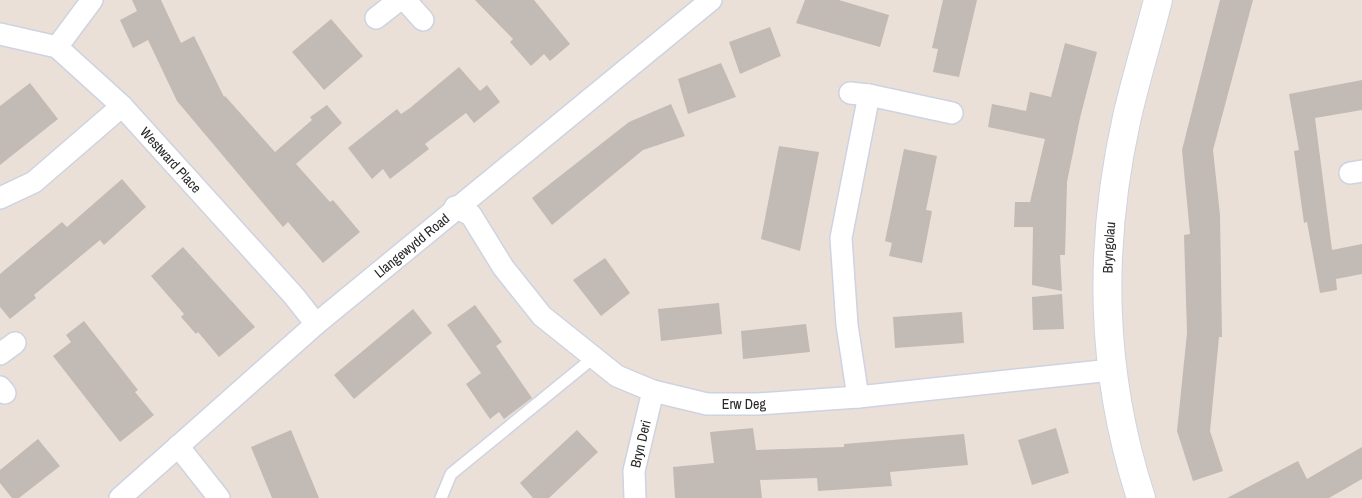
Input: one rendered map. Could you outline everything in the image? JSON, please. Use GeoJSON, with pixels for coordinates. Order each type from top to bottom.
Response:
{"type":"FeatureCollection","features":[{"type":"Feature","properties":{"kind":"street"},"geometry":{"type":"LineString","coordinates":[[57,47],[92,0]]}},
{"type":"Feature","properties":{"kind":"street"},"geometry":{"type":"LineString","coordinates":[[376,18],[399,0]]}},
{"type":"Feature","properties":{"kind":"street"},"geometry":{"type":"LineString","coordinates":[[405,0],[423,20]]}},
{"type":"Feature","properties":{"kind":"street","name":"Llangewydd Road"},"geometry":{"type":"LineString","coordinates":[[120,498],[316,324],[455,207],[711,0]]}},
{"type":"Feature","properties":{"kind":"street","name":"Bryngolau"},"geometry":{"type":"LineString","coordinates":[[1141,498],[1128,460],[1111,370],[1106,287],[1111,210],[1127,118],[1158,0]]}},
{"type":"Feature","properties":{"kind":"street","name":"Westward Place"},"geometry":{"type":"LineString","coordinates":[[0,34],[57,47],[122,106],[294,296],[316,324]]}},
{"type":"Feature","properties":{"kind":"street"},"geometry":{"type":"LineString","coordinates":[[858,397],[847,326],[841,238],[860,94],[952,113]]}},
{"type":"Feature","properties":{"kind":"street"},"geometry":{"type":"LineString","coordinates":[[0,198],[34,182],[122,106]]}},
{"type":"Feature","properties":{"kind":"street","name":"Erw Deg"},"geometry":{"type":"LineString","coordinates":[[455,207],[470,214],[503,266],[542,316],[592,358],[617,376],[653,391],[707,404],[758,404],[858,397],[1111,370]]}},
{"type":"Feature","properties":{"kind":"street","name":"Bryn Deri"},"geometry":{"type":"LineString","coordinates":[[635,498],[634,471],[653,391]]}},
{"type":"Feature","properties":{"kind":"street"},"geometry":{"type":"LineString","coordinates":[[178,446],[219,498]]}},
{"type":"Feature","properties":{"kind":"lane"},"geometry":{"type":"LineString","coordinates":[[441,498],[451,474],[592,358]]}},
{"type":"Feature","properties":{"kind":"building"},"geometry":{"type":"Polygon","coordinates":[[[132,0],[161,0],[181,43],[194,36],[224,97],[275,152],[312,120],[310,117],[327,105],[342,123],[296,164],[330,202],[333,200],[360,232],[323,263],[288,222],[283,227],[177,101],[148,40],[133,48],[120,20],[137,11],[132,0]]]}},
{"type":"Feature","properties":{"kind":"building"},"geometry":{"type":"Polygon","coordinates":[[[475,0],[534,0],[570,44],[550,61],[544,54],[531,66],[510,42],[513,39],[475,0]]]}},
{"type":"Feature","properties":{"kind":"building"},"geometry":{"type":"Polygon","coordinates":[[[805,0],[839,0],[889,15],[880,47],[796,23],[805,0]]]}},
{"type":"Feature","properties":{"kind":"building"},"geometry":{"type":"Polygon","coordinates":[[[943,0],[977,0],[959,77],[933,72],[938,49],[932,48],[943,0]]]}},
{"type":"Feature","properties":{"kind":"building"},"geometry":{"type":"Polygon","coordinates":[[[1220,0],[1253,0],[1213,150],[1220,215],[1222,337],[1219,337],[1210,431],[1223,471],[1193,481],[1177,431],[1187,333],[1184,235],[1190,234],[1182,150],[1220,0]]]}},
{"type":"Feature","properties":{"kind":"building"},"geometry":{"type":"Polygon","coordinates":[[[331,19],[363,56],[324,90],[292,52],[331,19]]]}},
{"type":"Feature","properties":{"kind":"building"},"geometry":{"type":"Polygon","coordinates":[[[770,27],[781,56],[740,74],[729,42],[770,27]]]}},
{"type":"Feature","properties":{"kind":"building"},"geometry":{"type":"Polygon","coordinates":[[[1065,43],[1097,52],[1080,118],[1067,182],[1065,255],[1060,255],[1062,291],[1032,285],[1033,227],[1014,227],[1015,202],[1030,202],[1045,139],[988,127],[992,104],[1026,111],[1030,92],[1051,97],[1065,43]]]}},
{"type":"Feature","properties":{"kind":"building"},"geometry":{"type":"Polygon","coordinates":[[[721,63],[736,97],[688,114],[678,79],[721,63]]]}},
{"type":"Feature","properties":{"kind":"building"},"geometry":{"type":"Polygon","coordinates":[[[459,67],[480,91],[487,85],[500,102],[474,123],[466,113],[425,144],[429,149],[390,179],[383,169],[372,179],[348,148],[397,109],[401,114],[410,108],[459,67]]]}},
{"type":"Feature","properties":{"kind":"building"},"geometry":{"type":"Polygon","coordinates":[[[1362,80],[1362,110],[1315,118],[1332,250],[1362,244],[1362,274],[1336,279],[1337,290],[1320,293],[1307,222],[1304,223],[1294,151],[1299,150],[1289,94],[1362,80]]]}},
{"type":"Feature","properties":{"kind":"building"},"geometry":{"type":"Polygon","coordinates":[[[30,83],[58,119],[0,165],[0,106],[30,83]]]}},
{"type":"Feature","properties":{"kind":"building"},"geometry":{"type":"Polygon","coordinates":[[[671,104],[685,136],[643,150],[552,225],[532,198],[629,122],[671,104]]]}},
{"type":"Feature","properties":{"kind":"building"},"geometry":{"type":"Polygon","coordinates":[[[779,146],[819,152],[800,251],[761,239],[779,146]]]}},
{"type":"Feature","properties":{"kind":"building"},"geometry":{"type":"Polygon","coordinates":[[[904,149],[937,156],[926,210],[932,211],[922,263],[889,256],[892,243],[885,241],[904,149]]]}},
{"type":"Feature","properties":{"kind":"building"},"geometry":{"type":"Polygon","coordinates":[[[122,179],[146,207],[104,245],[100,240],[34,295],[36,298],[10,319],[0,307],[0,274],[62,222],[67,227],[122,179]]]}},
{"type":"Feature","properties":{"kind":"building"},"geometry":{"type":"Polygon","coordinates":[[[183,247],[255,327],[219,357],[198,332],[196,334],[181,317],[184,314],[151,276],[183,247]]]}},
{"type":"Feature","properties":{"kind":"building"},"geometry":{"type":"Polygon","coordinates":[[[605,258],[630,293],[601,316],[573,280],[605,258]]]}},
{"type":"Feature","properties":{"kind":"building"},"geometry":{"type":"Polygon","coordinates":[[[1062,294],[1064,329],[1033,330],[1032,297],[1062,294]]]}},
{"type":"Feature","properties":{"kind":"building"},"geometry":{"type":"Polygon","coordinates":[[[719,303],[722,334],[661,341],[658,309],[719,303]]]}},
{"type":"Feature","properties":{"kind":"building"},"geometry":{"type":"Polygon","coordinates":[[[475,305],[502,342],[496,346],[532,398],[504,419],[499,412],[490,419],[466,384],[481,373],[447,325],[475,305]]]}},
{"type":"Feature","properties":{"kind":"building"},"geometry":{"type":"Polygon","coordinates":[[[413,309],[432,333],[354,399],[334,375],[413,309]]]}},
{"type":"Feature","properties":{"kind":"building"},"geometry":{"type":"Polygon","coordinates":[[[962,312],[964,343],[895,348],[893,317],[962,312]]]}},
{"type":"Feature","properties":{"kind":"building"},"geometry":{"type":"Polygon","coordinates":[[[84,321],[138,390],[135,392],[154,415],[120,442],[53,356],[71,342],[66,335],[84,321]]]}},
{"type":"Feature","properties":{"kind":"building"},"geometry":{"type":"Polygon","coordinates":[[[806,324],[810,352],[743,359],[741,331],[806,324]]]}},
{"type":"Feature","properties":{"kind":"building"},"geometry":{"type":"Polygon","coordinates":[[[753,428],[756,450],[844,447],[844,444],[964,434],[968,465],[890,472],[892,486],[818,491],[817,478],[760,480],[762,498],[675,498],[673,467],[714,463],[710,432],[753,428]]]}},
{"type":"Feature","properties":{"kind":"building"},"geometry":{"type":"Polygon","coordinates":[[[1056,428],[1069,473],[1032,485],[1018,440],[1056,428]]]}},
{"type":"Feature","properties":{"kind":"building"},"geometry":{"type":"Polygon","coordinates":[[[291,430],[319,498],[272,498],[251,447],[291,430]]]}},
{"type":"Feature","properties":{"kind":"building"},"geometry":{"type":"Polygon","coordinates":[[[577,430],[598,452],[549,498],[533,498],[520,483],[577,430]]]}},
{"type":"Feature","properties":{"kind":"building"},"geometry":{"type":"Polygon","coordinates":[[[38,439],[60,466],[19,498],[12,498],[0,483],[0,470],[38,439]]]}},
{"type":"Feature","properties":{"kind":"building"},"geometry":{"type":"Polygon","coordinates":[[[1362,447],[1362,479],[1329,498],[1227,498],[1298,461],[1307,479],[1362,447]]]}}]}
